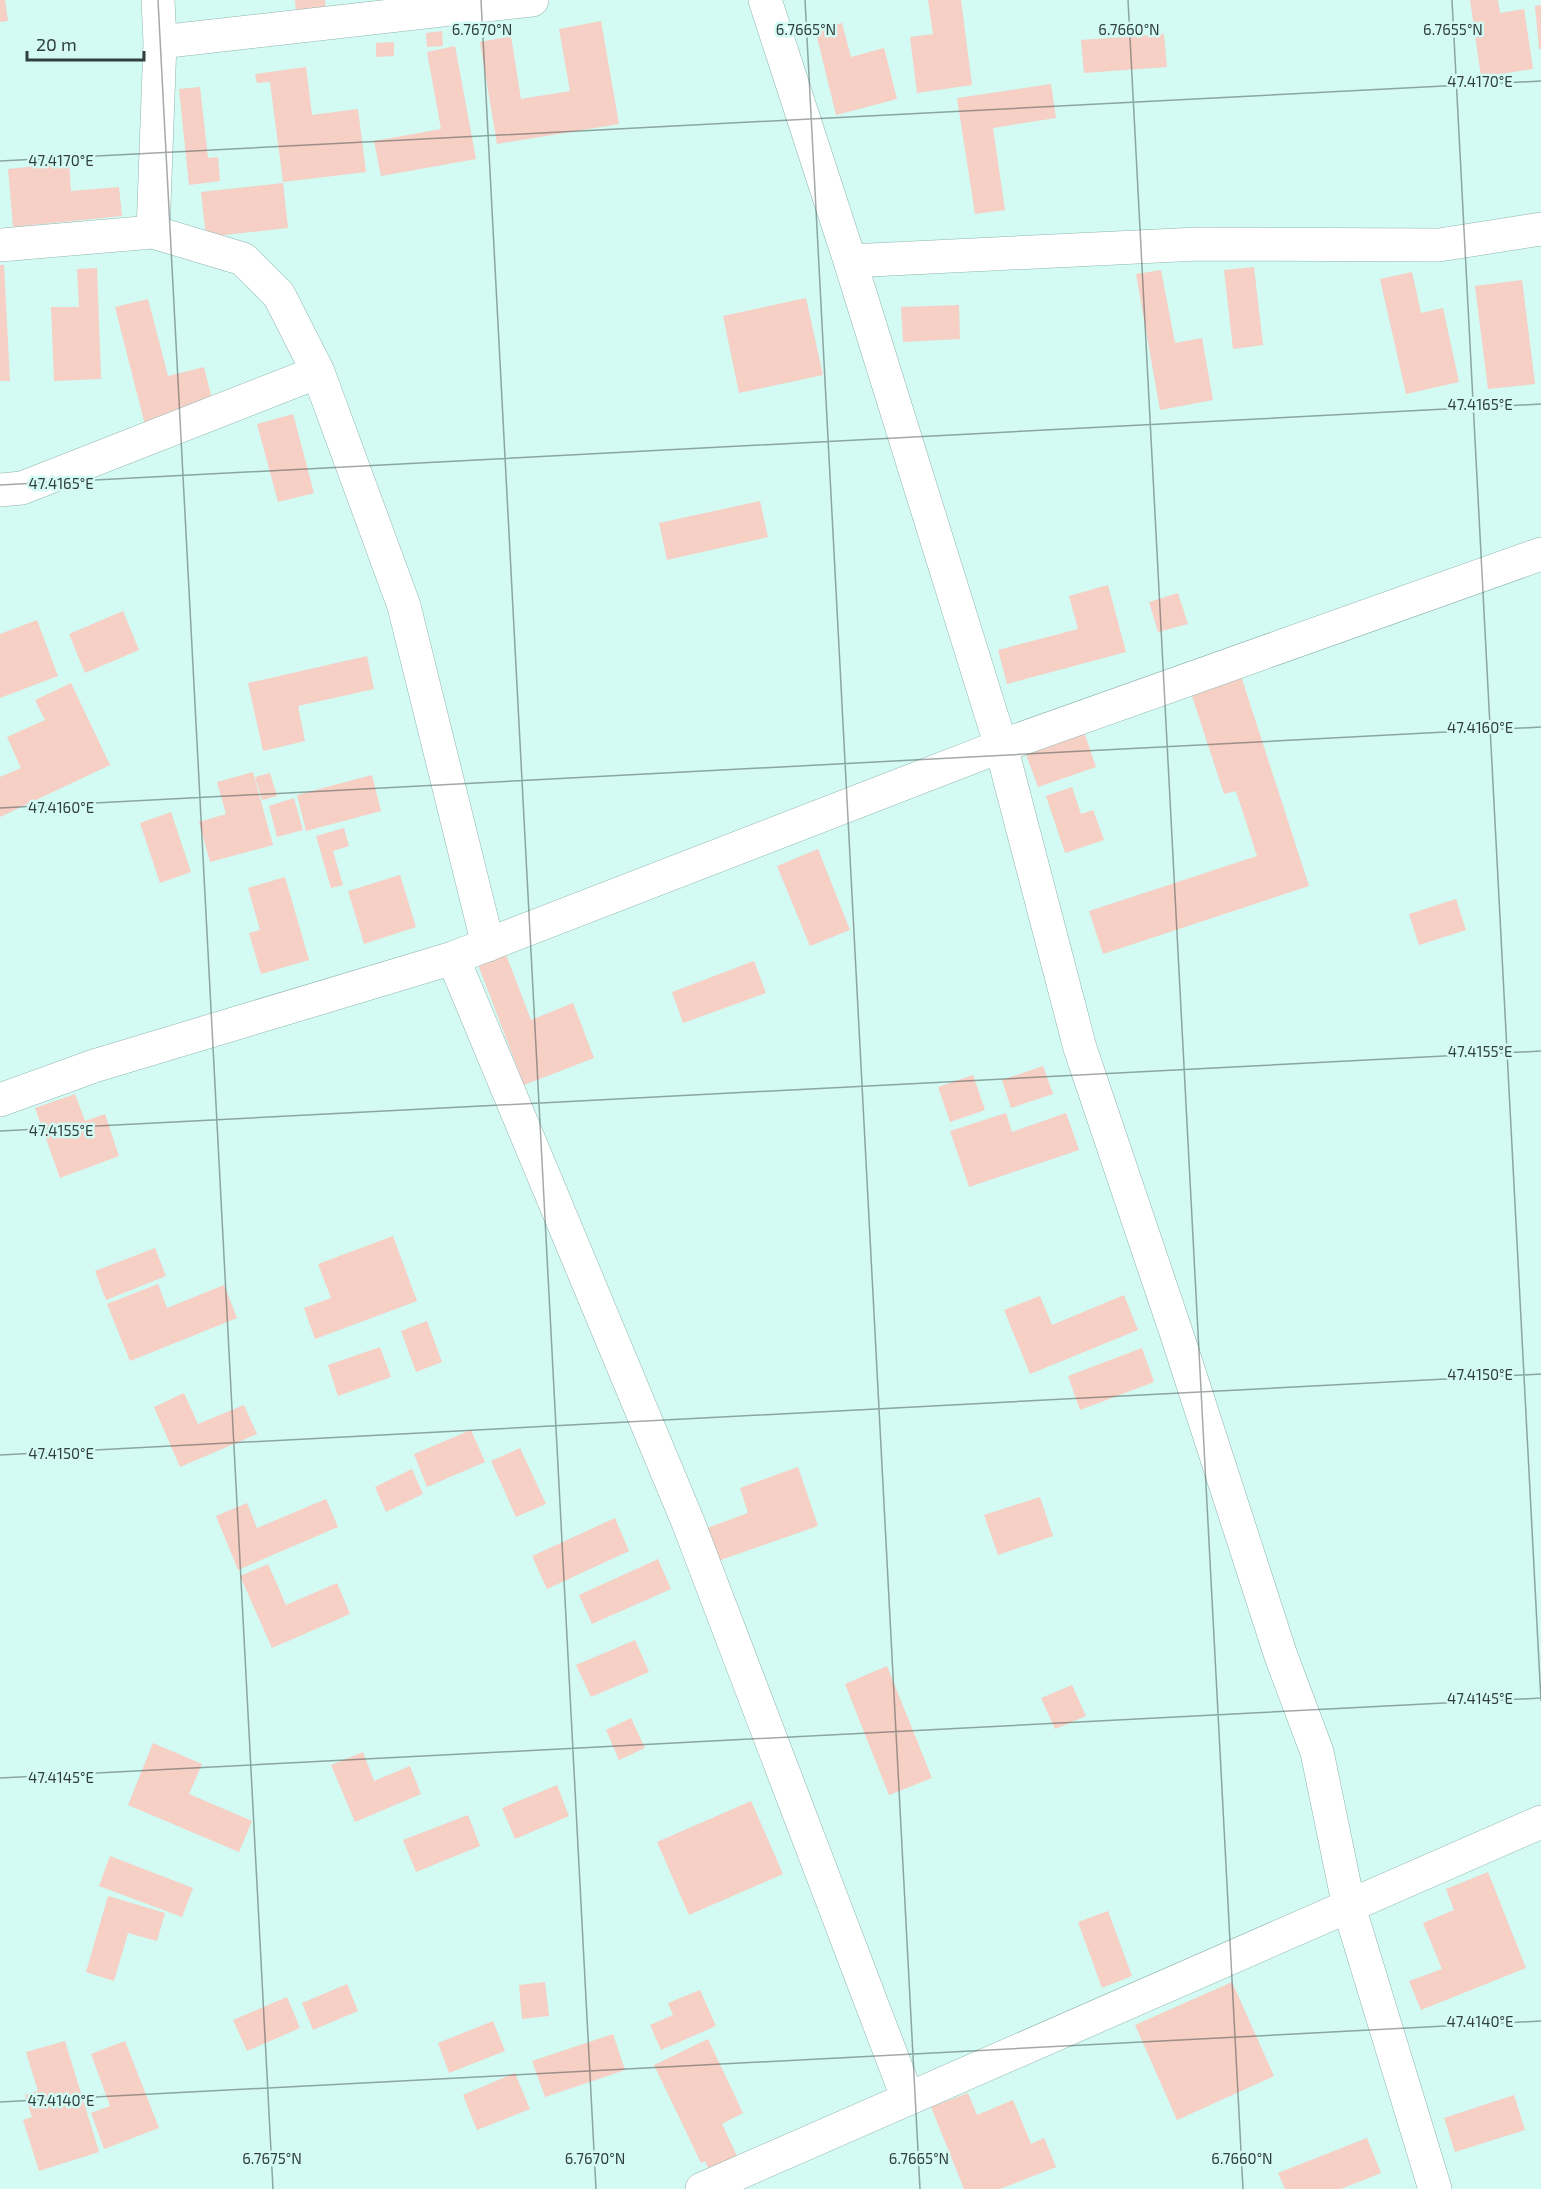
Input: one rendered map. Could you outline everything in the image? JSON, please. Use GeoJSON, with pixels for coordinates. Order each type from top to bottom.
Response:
{"type":"FeatureCollection","features":[{"type":"Feature","properties":{"kind":"street"},"geometry":{"type":"LineString","coordinates":[[153,232],[160,42],[158,0]]}},
{"type":"Feature","properties":{"kind":"street"},"geometry":{"type":"LineString","coordinates":[[160,42],[532,0]]}},
{"type":"Feature","properties":{"kind":"street"},"geometry":{"type":"LineString","coordinates":[[765,0],[850,261],[1000,746],[1080,1048],[1281,1656],[1317,1752],[1349,1907],[1435,2189]]}},
{"type":"Feature","properties":{"kind":"street"},"geometry":{"type":"LineString","coordinates":[[850,261],[1198,244],[1439,245],[1541,229]]}},
{"type":"Feature","properties":{"kind":"street"},"geometry":{"type":"LineString","coordinates":[[0,245],[153,232],[243,258],[279,295],[318,372],[404,606],[488,945]]}},
{"type":"Feature","properties":{"kind":"street"},"geometry":{"type":"LineString","coordinates":[[0,490],[22,488],[318,372]]}},
{"type":"Feature","properties":{"kind":"street"},"geometry":{"type":"LineString","coordinates":[[0,1100],[94,1066],[453,958],[1000,746],[1541,554]]}},
{"type":"Feature","properties":{"kind":"street"},"geometry":{"type":"LineString","coordinates":[[453,958],[688,1522],[908,2099]]}},
{"type":"Feature","properties":{"kind":"street"},"geometry":{"type":"LineString","coordinates":[[702,2189],[1541,1822]]}},
{"type":"Feature","properties":{"kind":"building"},"geometry":{"type":"Polygon","coordinates":[[[0,0],[5,0],[8,21],[0,22],[0,0]]]}},
{"type":"Feature","properties":{"kind":"building"},"geometry":{"type":"Polygon","coordinates":[[[295,0],[325,0],[326,11],[296,13],[295,0]]]}},
{"type":"Feature","properties":{"kind":"building"},"geometry":{"type":"Polygon","coordinates":[[[928,0],[961,0],[972,85],[917,93],[910,37],[933,34],[928,0]]]}},
{"type":"Feature","properties":{"kind":"building"},"geometry":{"type":"Polygon","coordinates":[[[1470,0],[1498,0],[1500,13],[1524,9],[1533,69],[1481,77],[1470,0]]]}},
{"type":"Feature","properties":{"kind":"building"},"geometry":{"type":"Polygon","coordinates":[[[1541,5],[1541,49],[1539,49],[1535,6],[1541,5]]]}},
{"type":"Feature","properties":{"kind":"building"},"geometry":{"type":"Polygon","coordinates":[[[601,21],[619,124],[497,144],[480,42],[511,36],[521,99],[570,91],[559,29],[601,21]]]}},
{"type":"Feature","properties":{"kind":"building"},"geometry":{"type":"Polygon","coordinates":[[[842,23],[851,57],[884,48],[897,99],[836,115],[815,29],[842,23]]]}},
{"type":"Feature","properties":{"kind":"building"},"geometry":{"type":"Polygon","coordinates":[[[442,31],[443,46],[427,47],[426,33],[442,31]]]}},
{"type":"Feature","properties":{"kind":"building"},"geometry":{"type":"Polygon","coordinates":[[[1164,34],[1167,67],[1084,73],[1081,40],[1164,34]]]}},
{"type":"Feature","properties":{"kind":"building"},"geometry":{"type":"Polygon","coordinates":[[[394,42],[394,56],[376,57],[376,43],[394,42]]]}},
{"type":"Feature","properties":{"kind":"building"},"geometry":{"type":"Polygon","coordinates":[[[455,46],[476,159],[381,176],[374,141],[441,129],[427,52],[455,46]]]}},
{"type":"Feature","properties":{"kind":"building"},"geometry":{"type":"Polygon","coordinates":[[[306,67],[312,115],[358,109],[366,172],[283,182],[270,82],[257,83],[255,74],[306,67]]]}},
{"type":"Feature","properties":{"kind":"building"},"geometry":{"type":"Polygon","coordinates":[[[1051,84],[1056,118],[993,128],[1005,210],[975,214],[957,98],[1051,84]]]}},
{"type":"Feature","properties":{"kind":"building"},"geometry":{"type":"Polygon","coordinates":[[[200,87],[208,158],[218,157],[220,181],[189,185],[179,89],[200,87]]]}},
{"type":"Feature","properties":{"kind":"building"},"geometry":{"type":"Polygon","coordinates":[[[69,163],[71,191],[119,187],[122,216],[13,227],[8,169],[69,163]]]}},
{"type":"Feature","properties":{"kind":"building"},"geometry":{"type":"Polygon","coordinates":[[[283,183],[288,228],[206,237],[201,192],[283,183]]]}},
{"type":"Feature","properties":{"kind":"building"},"geometry":{"type":"Polygon","coordinates":[[[0,265],[4,265],[10,381],[0,381],[0,265]]]}},
{"type":"Feature","properties":{"kind":"building"},"geometry":{"type":"Polygon","coordinates":[[[1254,267],[1263,345],[1233,349],[1224,270],[1254,267]]]}},
{"type":"Feature","properties":{"kind":"building"},"geometry":{"type":"Polygon","coordinates":[[[97,268],[101,379],[54,381],[51,307],[79,307],[77,269],[97,268]]]}},
{"type":"Feature","properties":{"kind":"building"},"geometry":{"type":"Polygon","coordinates":[[[1161,270],[1175,343],[1202,338],[1213,400],[1160,410],[1136,274],[1161,270]]]}},
{"type":"Feature","properties":{"kind":"building"},"geometry":{"type":"Polygon","coordinates":[[[1412,272],[1421,313],[1443,308],[1459,382],[1406,394],[1380,279],[1412,272]]]}},
{"type":"Feature","properties":{"kind":"building"},"geometry":{"type":"Polygon","coordinates":[[[1522,280],[1535,384],[1488,389],[1475,286],[1522,280]]]}},
{"type":"Feature","properties":{"kind":"building"},"geometry":{"type":"Polygon","coordinates":[[[806,298],[823,375],[739,393],[723,316],[806,298]]]}},
{"type":"Feature","properties":{"kind":"building"},"geometry":{"type":"Polygon","coordinates":[[[148,299],[168,376],[204,367],[214,407],[145,425],[115,307],[148,299]]]}},
{"type":"Feature","properties":{"kind":"building"},"geometry":{"type":"Polygon","coordinates":[[[959,305],[960,339],[903,342],[901,307],[959,305]]]}},
{"type":"Feature","properties":{"kind":"building"},"geometry":{"type":"Polygon","coordinates":[[[293,414],[314,493],[278,502],[257,424],[293,414]]]}},
{"type":"Feature","properties":{"kind":"building"},"geometry":{"type":"Polygon","coordinates":[[[760,501],[768,537],[667,560],[659,523],[760,501]]]}},
{"type":"Feature","properties":{"kind":"building"},"geometry":{"type":"Polygon","coordinates":[[[1108,585],[1126,652],[1007,684],[998,650],[1078,629],[1069,596],[1108,585]]]}},
{"type":"Feature","properties":{"kind":"building"},"geometry":{"type":"Polygon","coordinates":[[[1178,593],[1188,624],[1158,632],[1149,602],[1178,593]]]}},
{"type":"Feature","properties":{"kind":"building"},"geometry":{"type":"Polygon","coordinates":[[[123,611],[139,650],[85,673],[69,634],[123,611]]]}},
{"type":"Feature","properties":{"kind":"building"},"geometry":{"type":"Polygon","coordinates":[[[37,620],[58,676],[0,698],[0,634],[37,620]]]}},
{"type":"Feature","properties":{"kind":"building"},"geometry":{"type":"Polygon","coordinates":[[[367,656],[374,689],[298,706],[305,741],[263,751],[248,683],[367,656]]]}},
{"type":"Feature","properties":{"kind":"building"},"geometry":{"type":"Polygon","coordinates":[[[1241,676],[1309,886],[1103,954],[1089,911],[1257,856],[1236,791],[1224,794],[1191,693],[1241,676]]]}},
{"type":"Feature","properties":{"kind":"building"},"geometry":{"type":"Polygon","coordinates":[[[71,683],[110,765],[0,817],[0,777],[21,768],[7,737],[45,720],[35,700],[71,683]]]}},
{"type":"Feature","properties":{"kind":"building"},"geometry":{"type":"Polygon","coordinates":[[[1082,726],[1096,767],[1038,787],[1023,746],[1082,726]]]}},
{"type":"Feature","properties":{"kind":"building"},"geometry":{"type":"Polygon","coordinates":[[[253,772],[273,845],[210,862],[199,822],[226,814],[217,782],[253,772]]]}},
{"type":"Feature","properties":{"kind":"building"},"geometry":{"type":"Polygon","coordinates":[[[270,773],[277,796],[262,800],[255,777],[270,773]]]}},
{"type":"Feature","properties":{"kind":"building"},"geometry":{"type":"Polygon","coordinates":[[[372,775],[381,811],[306,831],[297,795],[372,775]]]}},
{"type":"Feature","properties":{"kind":"building"},"geometry":{"type":"Polygon","coordinates":[[[1072,787],[1081,814],[1093,810],[1104,840],[1065,853],[1046,796],[1072,787]]]}},
{"type":"Feature","properties":{"kind":"building"},"geometry":{"type":"Polygon","coordinates":[[[294,798],[303,830],[277,837],[269,806],[294,798]]]}},
{"type":"Feature","properties":{"kind":"building"},"geometry":{"type":"Polygon","coordinates":[[[171,812],[191,872],[160,883],[140,823],[171,812]]]}},
{"type":"Feature","properties":{"kind":"building"},"geometry":{"type":"Polygon","coordinates":[[[344,828],[349,846],[333,851],[343,885],[331,888],[316,836],[344,828]]]}},
{"type":"Feature","properties":{"kind":"building"},"geometry":{"type":"Polygon","coordinates":[[[818,849],[850,930],[810,946],[777,866],[818,849]]]}},
{"type":"Feature","properties":{"kind":"building"},"geometry":{"type":"Polygon","coordinates":[[[400,875],[416,927],[364,944],[348,891],[400,875]]]}},
{"type":"Feature","properties":{"kind":"building"},"geometry":{"type":"Polygon","coordinates":[[[285,877],[309,960],[261,974],[249,933],[260,930],[248,888],[285,877]]]}},
{"type":"Feature","properties":{"kind":"building"},"geometry":{"type":"Polygon","coordinates":[[[1456,899],[1466,930],[1419,945],[1409,914],[1456,899]]]}},
{"type":"Feature","properties":{"kind":"building"},"geometry":{"type":"Polygon","coordinates":[[[505,952],[531,1020],[573,1003],[594,1058],[524,1085],[477,962],[505,952]]]}},
{"type":"Feature","properties":{"kind":"building"},"geometry":{"type":"Polygon","coordinates":[[[754,961],[766,993],[683,1023],[672,992],[754,961]]]}},
{"type":"Feature","properties":{"kind":"building"},"geometry":{"type":"Polygon","coordinates":[[[1043,1066],[1053,1094],[1011,1108],[1002,1080],[1043,1066]]]}},
{"type":"Feature","properties":{"kind":"building"},"geometry":{"type":"Polygon","coordinates":[[[973,1075],[985,1110],[950,1122],[938,1087],[973,1075]]]}},
{"type":"Feature","properties":{"kind":"building"},"geometry":{"type":"Polygon","coordinates":[[[75,1094],[85,1121],[105,1114],[119,1156],[60,1178],[35,1108],[75,1094]]]}},
{"type":"Feature","properties":{"kind":"building"},"geometry":{"type":"Polygon","coordinates":[[[1006,1113],[1012,1132],[1066,1113],[1079,1150],[969,1187],[950,1131],[1006,1113]]]}},
{"type":"Feature","properties":{"kind":"building"},"geometry":{"type":"Polygon","coordinates":[[[393,1236],[417,1301],[315,1339],[304,1308],[331,1298],[318,1264],[393,1236]]]}},
{"type":"Feature","properties":{"kind":"building"},"geometry":{"type":"Polygon","coordinates":[[[155,1248],[166,1276],[106,1300],[95,1271],[155,1248]]]}},
{"type":"Feature","properties":{"kind":"building"},"geometry":{"type":"Polygon","coordinates":[[[158,1284],[167,1308],[224,1285],[237,1318],[130,1361],[107,1304],[158,1284]]]}},
{"type":"Feature","properties":{"kind":"building"},"geometry":{"type":"Polygon","coordinates":[[[1124,1295],[1138,1330],[1030,1374],[1004,1310],[1040,1296],[1052,1325],[1124,1295]]]}},
{"type":"Feature","properties":{"kind":"building"},"geometry":{"type":"Polygon","coordinates":[[[427,1321],[442,1362],[416,1372],[401,1331],[427,1321]]]}},
{"type":"Feature","properties":{"kind":"building"},"geometry":{"type":"Polygon","coordinates":[[[380,1347],[391,1377],[338,1396],[328,1365],[380,1347]]]}},
{"type":"Feature","properties":{"kind":"building"},"geometry":{"type":"Polygon","coordinates":[[[1142,1348],[1154,1382],[1080,1410],[1068,1376],[1142,1348]]]}},
{"type":"Feature","properties":{"kind":"building"},"geometry":{"type":"Polygon","coordinates":[[[184,1393],[198,1424],[244,1405],[257,1434],[180,1467],[154,1407],[184,1393]]]}},
{"type":"Feature","properties":{"kind":"building"},"geometry":{"type":"Polygon","coordinates":[[[471,1430],[485,1462],[427,1487],[414,1454],[471,1430]]]}},
{"type":"Feature","properties":{"kind":"building"},"geometry":{"type":"Polygon","coordinates":[[[520,1448],[546,1504],[516,1517],[491,1461],[520,1448]]]}},
{"type":"Feature","properties":{"kind":"building"},"geometry":{"type":"Polygon","coordinates":[[[798,1467],[818,1526],[715,1562],[704,1529],[748,1513],[740,1488],[798,1467]]]}},
{"type":"Feature","properties":{"kind":"building"},"geometry":{"type":"Polygon","coordinates":[[[412,1469],[423,1494],[386,1512],[375,1487],[412,1469]]]}},
{"type":"Feature","properties":{"kind":"building"},"geometry":{"type":"Polygon","coordinates":[[[1040,1497],[1053,1536],[998,1555],[984,1515],[1040,1497]]]}},
{"type":"Feature","properties":{"kind":"building"},"geometry":{"type":"Polygon","coordinates":[[[326,1499],[338,1527],[238,1570],[216,1516],[247,1503],[257,1528],[326,1499]]]}},
{"type":"Feature","properties":{"kind":"building"},"geometry":{"type":"Polygon","coordinates":[[[615,1518],[629,1551],[547,1589],[532,1556],[615,1518]]]}},
{"type":"Feature","properties":{"kind":"building"},"geometry":{"type":"Polygon","coordinates":[[[658,1559],[671,1589],[592,1624],[579,1595],[658,1559]]]}},
{"type":"Feature","properties":{"kind":"building"},"geometry":{"type":"Polygon","coordinates":[[[268,1564],[286,1605],[337,1583],[350,1614],[272,1648],[240,1576],[268,1564]]]}},
{"type":"Feature","properties":{"kind":"building"},"geometry":{"type":"Polygon","coordinates":[[[635,1640],[649,1672],[591,1697],[576,1665],[635,1640]]]}},
{"type":"Feature","properties":{"kind":"building"},"geometry":{"type":"Polygon","coordinates":[[[887,1666],[932,1778],[889,1795],[845,1684],[887,1666]]]}},
{"type":"Feature","properties":{"kind":"building"},"geometry":{"type":"Polygon","coordinates":[[[1072,1685],[1086,1716],[1055,1729],[1041,1698],[1072,1685]]]}},
{"type":"Feature","properties":{"kind":"building"},"geometry":{"type":"Polygon","coordinates":[[[631,1718],[645,1748],[619,1760],[606,1730],[631,1718]]]}},
{"type":"Feature","properties":{"kind":"building"},"geometry":{"type":"Polygon","coordinates":[[[153,1743],[202,1764],[189,1794],[252,1821],[239,1852],[128,1805],[153,1743]]]}},
{"type":"Feature","properties":{"kind":"building"},"geometry":{"type":"Polygon","coordinates":[[[363,1752],[374,1781],[410,1766],[421,1794],[355,1822],[331,1765],[363,1752]]]}},
{"type":"Feature","properties":{"kind":"building"},"geometry":{"type":"Polygon","coordinates":[[[557,1785],[569,1816],[515,1839],[502,1808],[557,1785]]]}},
{"type":"Feature","properties":{"kind":"building"},"geometry":{"type":"Polygon","coordinates":[[[751,1801],[783,1874],[689,1915],[657,1842],[751,1801]]]}},
{"type":"Feature","properties":{"kind":"building"},"geometry":{"type":"Polygon","coordinates":[[[468,1815],[480,1846],[416,1872],[403,1840],[468,1815]]]}},
{"type":"Feature","properties":{"kind":"building"},"geometry":{"type":"Polygon","coordinates":[[[110,1856],[193,1888],[182,1917],[99,1886],[110,1856]]]}},
{"type":"Feature","properties":{"kind":"building"},"geometry":{"type":"Polygon","coordinates":[[[1488,1872],[1526,1968],[1421,2010],[1409,1981],[1442,1969],[1423,1923],[1454,1910],[1446,1889],[1488,1872]]]}},
{"type":"Feature","properties":{"kind":"building"},"geometry":{"type":"Polygon","coordinates":[[[108,1896],[165,1913],[157,1941],[128,1933],[114,1981],[86,1972],[108,1896]]]}},
{"type":"Feature","properties":{"kind":"building"},"geometry":{"type":"Polygon","coordinates":[[[1108,1911],[1132,1976],[1102,1988],[1078,1922],[1108,1911]]]}},
{"type":"Feature","properties":{"kind":"building"},"geometry":{"type":"Polygon","coordinates":[[[545,1982],[549,2016],[522,2019],[519,1985],[545,1982]]]}},
{"type":"Feature","properties":{"kind":"building"},"geometry":{"type":"Polygon","coordinates":[[[1232,1982],[1274,2076],[1177,2120],[1135,2025],[1232,1982]]]}},
{"type":"Feature","properties":{"kind":"building"},"geometry":{"type":"Polygon","coordinates":[[[347,1984],[358,2011],[313,2030],[302,2003],[347,1984]]]}},
{"type":"Feature","properties":{"kind":"building"},"geometry":{"type":"Polygon","coordinates":[[[700,1990],[716,2026],[661,2050],[650,2025],[673,2015],[668,2003],[700,1990]]]}},
{"type":"Feature","properties":{"kind":"building"},"geometry":{"type":"Polygon","coordinates":[[[287,1997],[300,2028],[247,2051],[233,2020],[287,1997]]]}},
{"type":"Feature","properties":{"kind":"building"},"geometry":{"type":"Polygon","coordinates":[[[493,2021],[505,2051],[449,2073],[438,2043],[493,2021]]]}},
{"type":"Feature","properties":{"kind":"building"},"geometry":{"type":"Polygon","coordinates":[[[613,2034],[625,2070],[545,2097],[532,2061],[613,2034]]]}},
{"type":"Feature","properties":{"kind":"building"},"geometry":{"type":"Polygon","coordinates":[[[708,2039],[743,2113],[722,2124],[737,2156],[709,2170],[705,2161],[701,2163],[654,2065],[708,2039]]]}},
{"type":"Feature","properties":{"kind":"building"},"geometry":{"type":"Polygon","coordinates":[[[65,2041],[99,2152],[39,2171],[23,2120],[32,2117],[25,2095],[38,2091],[26,2052],[65,2041]]]}},
{"type":"Feature","properties":{"kind":"building"},"geometry":{"type":"Polygon","coordinates":[[[125,2041],[159,2128],[104,2149],[91,2113],[110,2106],[91,2054],[125,2041]]]}},
{"type":"Feature","properties":{"kind":"building"},"geometry":{"type":"Polygon","coordinates":[[[515,2073],[530,2109],[477,2130],[463,2095],[515,2073]]]}},
{"type":"Feature","properties":{"kind":"building"},"geometry":{"type":"Polygon","coordinates":[[[968,2093],[977,2115],[1013,2100],[1031,2144],[1044,2138],[1056,2167],[1000,2189],[964,2189],[931,2107],[968,2093]]]}},
{"type":"Feature","properties":{"kind":"building"},"geometry":{"type":"Polygon","coordinates":[[[1514,2095],[1525,2130],[1455,2152],[1444,2118],[1514,2095]]]}},
{"type":"Feature","properties":{"kind":"building"},"geometry":{"type":"Polygon","coordinates":[[[1367,2138],[1381,2173],[1341,2189],[1285,2189],[1278,2173],[1367,2138]]]}}]}
